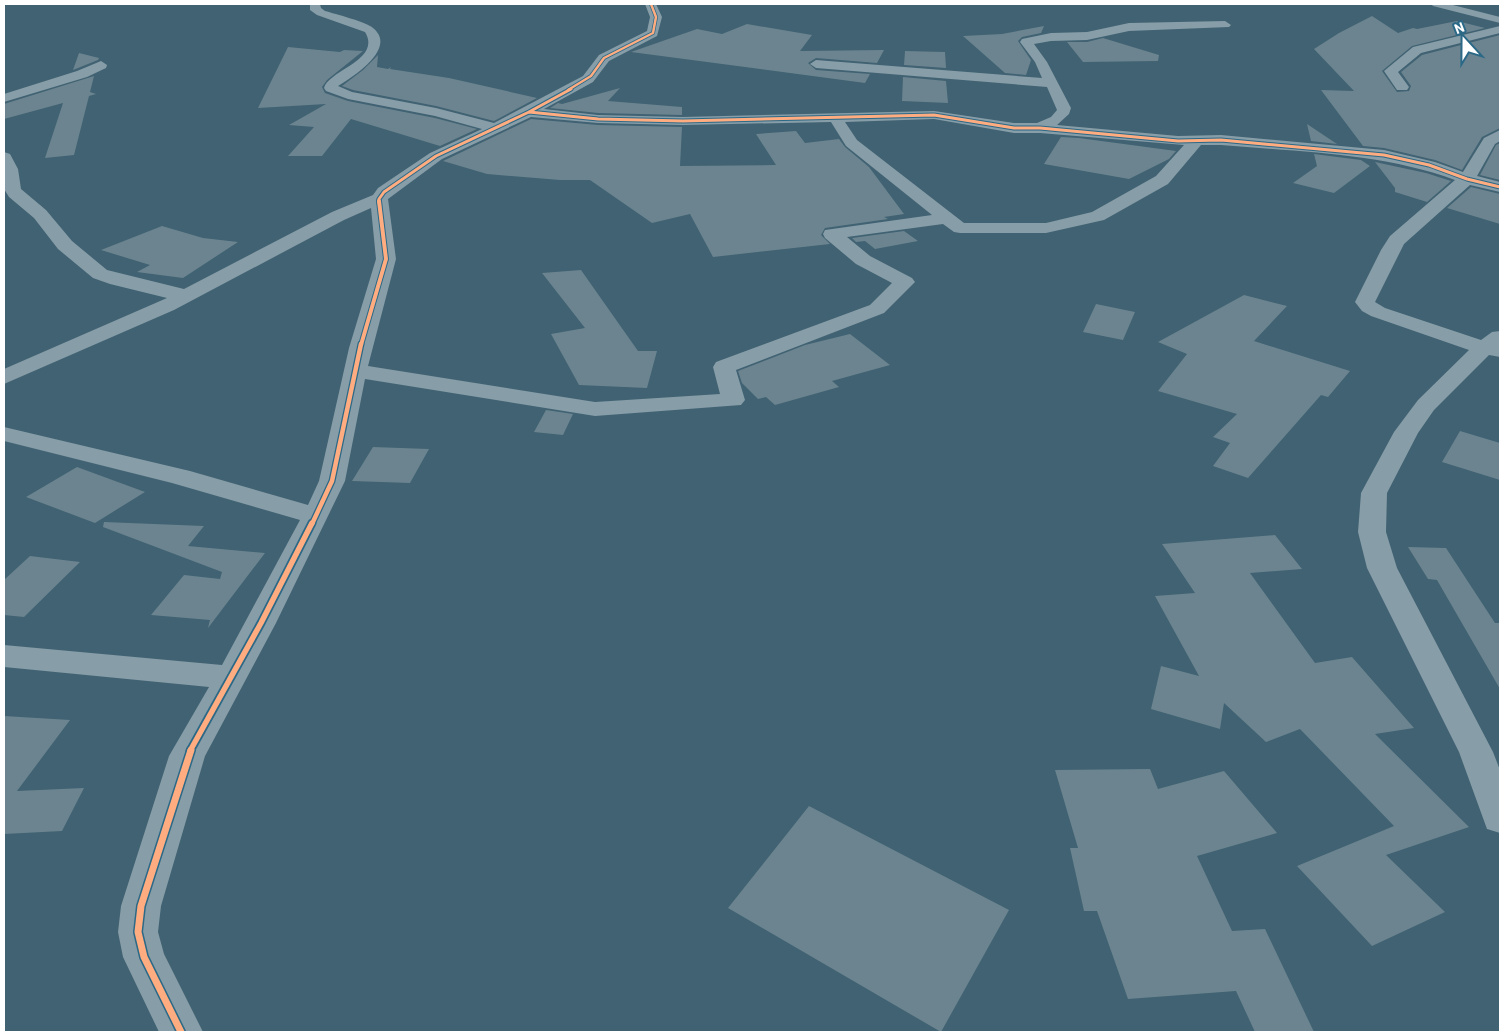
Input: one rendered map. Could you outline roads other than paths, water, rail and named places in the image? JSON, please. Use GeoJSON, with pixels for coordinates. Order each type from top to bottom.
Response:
{"type":"FeatureCollection","features":[{"type":"Feature","properties":{"kind":"street"},"geometry":{"type":"LineString","coordinates":[[315,4],[316,10],[321,13],[369,30],[374,35],[375,40],[372,49],[358,68],[332,84],[331,88],[335,91],[348,96],[461,118],[493,127]]}},
{"type":"Feature","properties":{"kind":"street"},"geometry":{"type":"LineString","coordinates":[[4,377],[188,296],[338,216],[379,199],[384,192],[426,162],[493,127],[529,112],[588,78],[596,72],[604,58],[653,33],[656,17],[651,4]]}},
{"type":"Feature","properties":{"kind":"street"},"geometry":{"type":"LineString","coordinates":[[1437,4],[1500,20]]}},
{"type":"Feature","properties":{"kind":"street"},"geometry":{"type":"LineString","coordinates":[[1040,128],[1056,120],[1064,111],[1041,62],[1026,42],[1051,37],[1087,36],[1129,27],[1226,25]]}},
{"type":"Feature","properties":{"kind":"street"},"geometry":{"type":"LineString","coordinates":[[1402,87],[1391,71],[1417,50],[1500,29]]}},
{"type":"Feature","properties":{"kind":"street"},"geometry":{"type":"LineString","coordinates":[[816,64],[923,70],[981,78],[1052,83]]}},
{"type":"Feature","properties":{"kind":"street"},"geometry":{"type":"LineString","coordinates":[[4,98],[82,74],[101,65]]}},
{"type":"Feature","properties":{"kind":"street"},"geometry":{"type":"LineString","coordinates":[[529,112],[587,118],[659,121],[745,121],[934,115],[995,126],[1196,141],[1221,140],[1384,155],[1429,164],[1467,179],[1500,186]]}},
{"type":"Feature","properties":{"kind":"street"},"geometry":{"type":"LineString","coordinates":[[835,117],[852,143],[960,228],[1046,228],[1098,216],[1162,180],[1196,141]]}},
{"type":"Feature","properties":{"kind":"street"},"geometry":{"type":"LineString","coordinates":[[1495,345],[1378,312],[1365,302],[1390,250],[1397,240],[1467,179],[1489,141],[1500,134]]}},
{"type":"Feature","properties":{"kind":"street"},"geometry":{"type":"LineString","coordinates":[[4,157],[10,169],[11,187],[14,193],[40,214],[65,245],[100,274],[117,280],[188,296]]}},
{"type":"Feature","properties":{"kind":"street"},"geometry":{"type":"LineString","coordinates":[[180,1032],[144,957],[138,932],[141,906],[187,756],[316,516],[325,498],[338,462],[360,348],[386,259],[379,199]]}},
{"type":"Feature","properties":{"kind":"street"},"geometry":{"type":"LineString","coordinates":[[356,371],[595,409],[733,400],[724,367],[877,309],[906,282],[863,260],[832,234],[947,218]]}},
{"type":"Feature","properties":{"kind":"street"},"geometry":{"type":"LineString","coordinates":[[1495,345],[1426,405],[1406,432],[1374,493],[1372,532],[1382,568],[1476,752],[1500,818]]}},
{"type":"Feature","properties":{"kind":"street"},"geometry":{"type":"LineString","coordinates":[[4,434],[180,477],[316,516]]}},
{"type":"Feature","properties":{"kind":"street"},"geometry":{"type":"LineString","coordinates":[[4,656],[231,677]]}}]}
